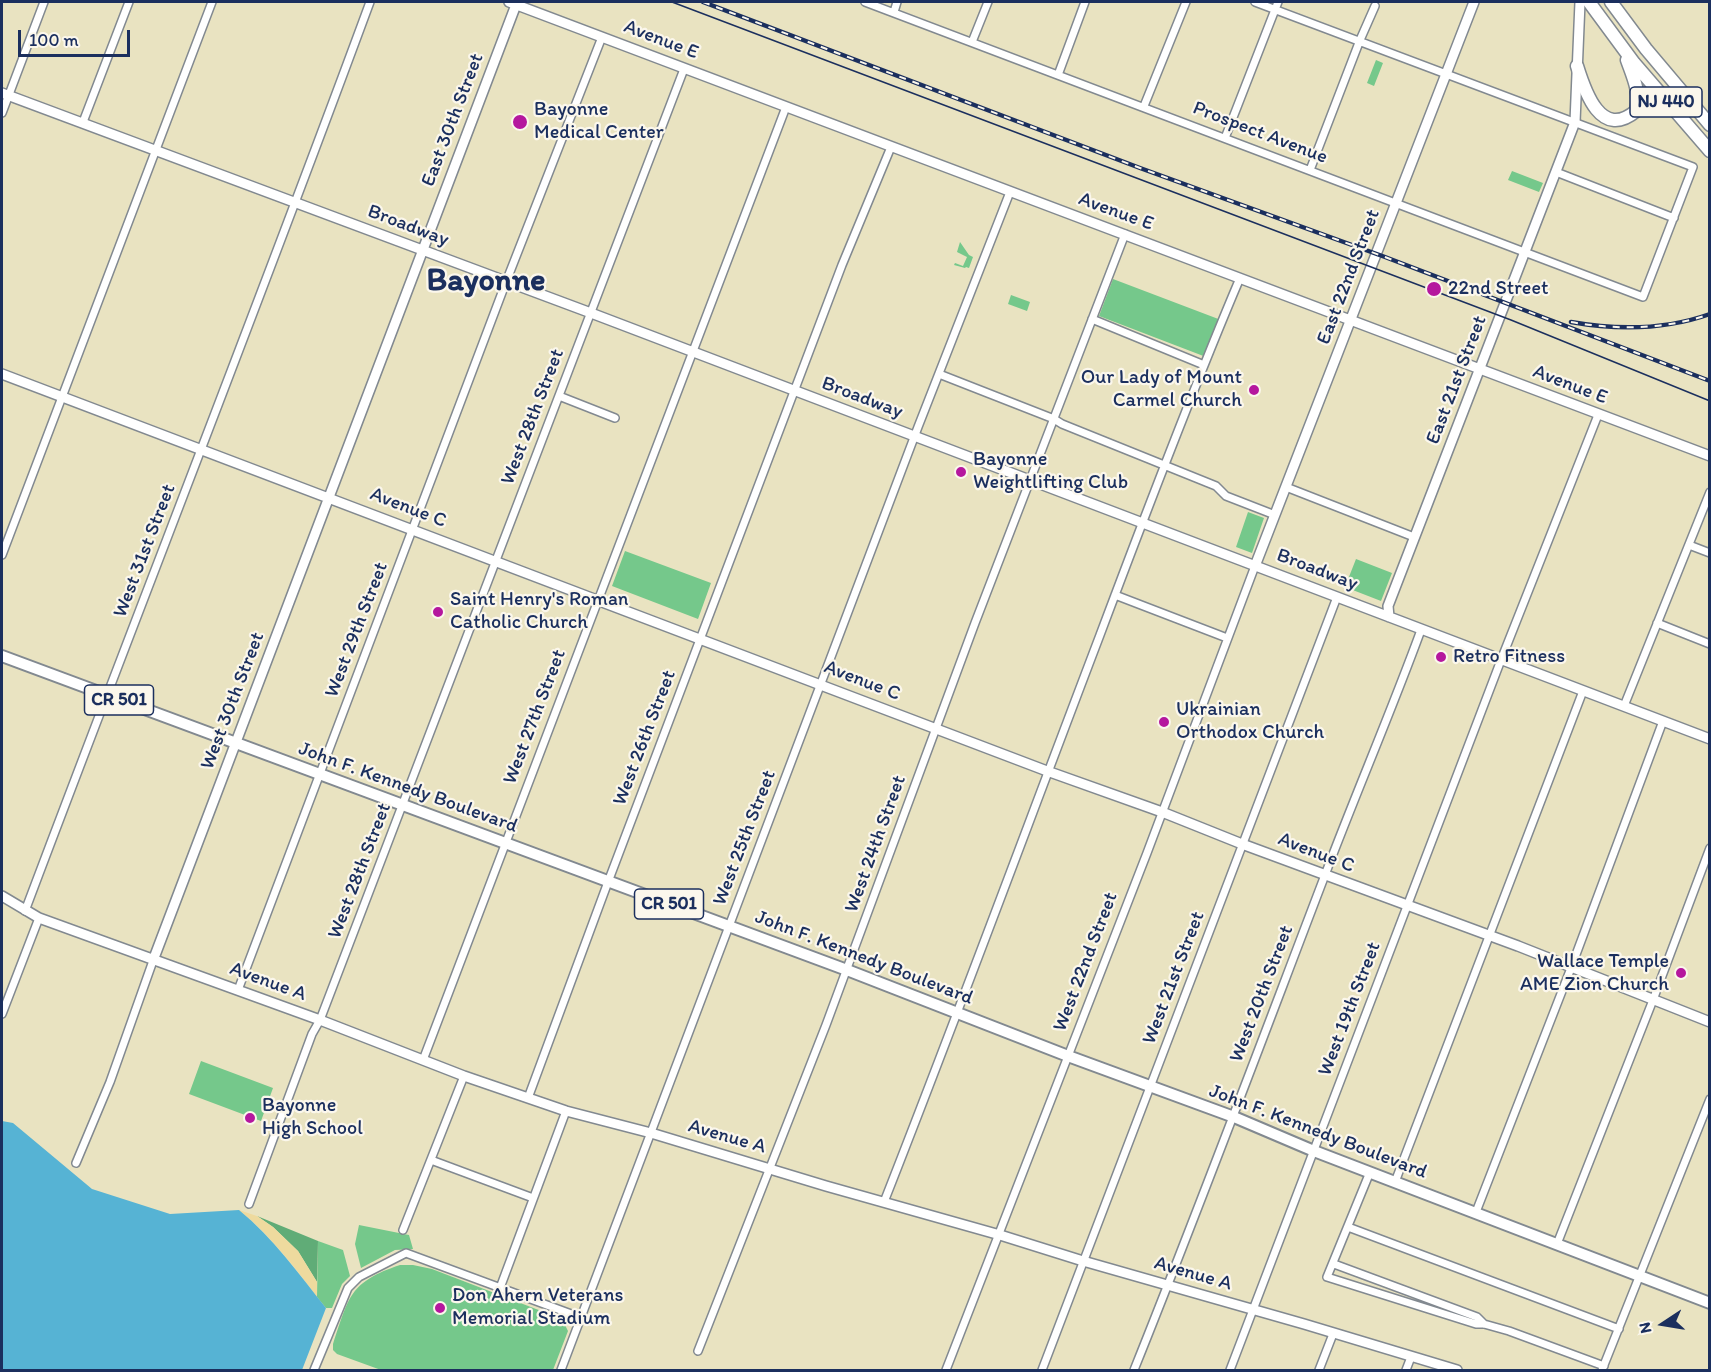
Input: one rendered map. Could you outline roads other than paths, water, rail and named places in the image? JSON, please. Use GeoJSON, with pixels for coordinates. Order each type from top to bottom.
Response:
{"type":"FeatureCollection","features":[{"type":"Feature","properties":{"kind":"highway","name":"NJ 440"},"geometry":{"type":"LineString","coordinates":[[1589,2],[1624,51],[1710,151]]}},
{"type":"Feature","properties":{"kind":"highway","name":"NJ 440"},"geometry":{"type":"LineString","coordinates":[[1611,2],[1646,49],[1710,125]]}},
{"type":"Feature","properties":{"kind":"highway"},"geometry":{"type":"LineString","coordinates":[[1577,66],[1584,91],[1592,105],[1600,114],[1611,119],[1622,119],[1636,111],[1639,101],[1624,51]]}},
{"type":"Feature","properties":{"kind":"main road","name":"John F. Kennedy Boulevard"},"geometry":{"type":"LineString","coordinates":[[2,656],[847,970],[1068,1056],[1234,1117],[1314,1151],[1476,1212],[1639,1278],[1710,1303]]}},
{"type":"Feature","properties":{"kind":"street"},"geometry":{"type":"LineString","coordinates":[[2,113],[5,94],[44,2]]}},
{"type":"Feature","properties":{"kind":"street"},"geometry":{"type":"LineString","coordinates":[[83,122],[129,2]]}},
{"type":"Feature","properties":{"kind":"street"},"geometry":{"type":"LineString","coordinates":[[2,555],[212,2]]}},
{"type":"Feature","properties":{"kind":"street","name":"West 31st Street"},"geometry":{"type":"LineString","coordinates":[[25,911],[203,449],[370,2]]}},
{"type":"Feature","properties":{"kind":"street","name":"Avenue E"},"geometry":{"type":"LineString","coordinates":[[514,2],[684,69],[1710,456]]}},
{"type":"Feature","properties":{"kind":"street","name":"East 30th Street"},"geometry":{"type":"LineString","coordinates":[[423,251],[514,2]]}},
{"type":"Feature","properties":{"kind":"street","name":"Prospect Avenue"},"geometry":{"type":"LineString","coordinates":[[865,2],[1643,297],[1674,218]]}},
{"type":"Feature","properties":{"kind":"street"},"geometry":{"type":"LineString","coordinates":[[894,12],[897,2]]}},
{"type":"Feature","properties":{"kind":"street"},"geometry":{"type":"LineString","coordinates":[[972,42],[988,2]]}},
{"type":"Feature","properties":{"kind":"street"},"geometry":{"type":"LineString","coordinates":[[1058,75],[1085,2]]}},
{"type":"Feature","properties":{"kind":"street"},"geometry":{"type":"LineString","coordinates":[[1144,106],[1186,2]]}},
{"type":"Feature","properties":{"kind":"street"},"geometry":{"type":"LineString","coordinates":[[1255,2],[1276,5],[1447,74],[1693,167],[1674,218],[1557,172]]}},
{"type":"Feature","properties":{"kind":"street","name":"East 22nd Street"},"geometry":{"type":"LineString","coordinates":[[1255,566],[1474,2]]}},
{"type":"Feature","properties":{"kind":"street","name":"East 21st Street"},"geometry":{"type":"LineString","coordinates":[[1389,617],[1388,606],[1575,122],[1580,2]]}},
{"type":"Feature","properties":{"kind":"street"},"geometry":{"type":"LineString","coordinates":[[1226,138],[1276,5]]}},
{"type":"Feature","properties":{"kind":"street"},"geometry":{"type":"LineString","coordinates":[[1310,170],[1375,6]]}},
{"type":"Feature","properties":{"kind":"street","name":"West 29th Street"},"geometry":{"type":"LineString","coordinates":[[238,990],[506,282],[602,37]]}},
{"type":"Feature","properties":{"kind":"street","name":"West 28th Street"},"geometry":{"type":"LineString","coordinates":[[249,1204],[312,1034],[320,1020],[403,805],[684,69]]}},
{"type":"Feature","properties":{"kind":"street","name":"Broadway"},"geometry":{"type":"LineString","coordinates":[[5,94],[591,313],[1710,739]]}},
{"type":"Feature","properties":{"kind":"street","name":"West 27th Street"},"geometry":{"type":"LineString","coordinates":[[423,1060],[786,107]]}},
{"type":"Feature","properties":{"kind":"street","name":"West 26th Street"},"geometry":{"type":"LineString","coordinates":[[528,1098],[795,391],[891,147]]}},
{"type":"Feature","properties":{"kind":"street","name":"West 25th Street"},"geometry":{"type":"LineString","coordinates":[[561,1371],[1010,192]]}},
{"type":"Feature","properties":{"kind":"street","name":"West 24th Street"},"geometry":{"type":"LineString","coordinates":[[698,1351],[847,970],[936,728],[1125,234]]}},
{"type":"Feature","properties":{"kind":"street","name":"West 30th Street"},"geometry":{"type":"LineString","coordinates":[[76,1163],[110,1082],[154,958],[423,251]]}},
{"type":"Feature","properties":{"kind":"street"},"geometry":{"type":"LineString","coordinates":[[884,1202],[938,1065],[956,1012],[1164,465],[1240,278]]}},
{"type":"Feature","properties":{"kind":"street"},"geometry":{"type":"LineString","coordinates":[[1092,319],[1204,365]]}},
{"type":"Feature","properties":{"kind":"street","name":"Avenue C"},"geometry":{"type":"LineString","coordinates":[[2,374],[1047,771],[1490,936],[1710,1022]]}},
{"type":"Feature","properties":{"kind":"street"},"geometry":{"type":"LineString","coordinates":[[939,374],[1216,486],[1226,496],[1275,515]]}},
{"type":"Feature","properties":{"kind":"street"},"geometry":{"type":"LineString","coordinates":[[559,396],[615,418]]}},
{"type":"Feature","properties":{"kind":"street","name":"West 19th Street"},"geometry":{"type":"LineString","coordinates":[[1230,1371],[1501,660],[1598,415]]}},
{"type":"Feature","properties":{"kind":"street"},"geometry":{"type":"LineString","coordinates":[[1286,487],[1414,537]]}},
{"type":"Feature","properties":{"kind":"street"},"geometry":{"type":"LineString","coordinates":[[1624,706],[1710,492]]}},
{"type":"Feature","properties":{"kind":"street"},"geometry":{"type":"LineString","coordinates":[[1689,545],[1710,553]]}},
{"type":"Feature","properties":{"kind":"street","name":"West 22nd Street"},"geometry":{"type":"LineString","coordinates":[[946,1371],[1255,566]]}},
{"type":"Feature","properties":{"kind":"street"},"geometry":{"type":"LineString","coordinates":[[1115,595],[1227,639]]}},
{"type":"Feature","properties":{"kind":"street","name":"West 21st Street"},"geometry":{"type":"LineString","coordinates":[[1042,1371],[1337,597]]}},
{"type":"Feature","properties":{"kind":"street"},"geometry":{"type":"LineString","coordinates":[[1657,623],[1710,644]]}},
{"type":"Feature","properties":{"kind":"street","name":"West 20th Street"},"geometry":{"type":"LineString","coordinates":[[1134,1371],[1421,630]]}},
{"type":"Feature","properties":{"kind":"street"},"geometry":{"type":"LineString","coordinates":[[1395,1182],[1583,691]]}},
{"type":"Feature","properties":{"kind":"street"},"geometry":{"type":"LineString","coordinates":[[1476,1212],[1571,968],[1663,721]]}},
{"type":"Feature","properties":{"kind":"street"},"geometry":{"type":"LineString","coordinates":[[1557,1244],[1710,848]]}},
{"type":"Feature","properties":{"kind":"street","name":"Avenue A"},"geometry":{"type":"LineString","coordinates":[[2,897],[39,918],[154,958],[464,1076],[566,1111],[651,1133],[1457,1371]]}},
{"type":"Feature","properties":{"kind":"street"},"geometry":{"type":"LineString","coordinates":[[2,1014],[39,918]]}},
{"type":"Feature","properties":{"kind":"street"},"geometry":{"type":"LineString","coordinates":[[403,1230],[464,1076]]}},
{"type":"Feature","properties":{"kind":"street"},"geometry":{"type":"LineString","coordinates":[[1370,1172],[1327,1277],[1476,1324],[1484,1324],[1603,1368],[1710,1099]]}},
{"type":"Feature","properties":{"kind":"street"},"geometry":{"type":"LineString","coordinates":[[500,1288],[566,1111]]}},
{"type":"Feature","properties":{"kind":"street"},"geometry":{"type":"LineString","coordinates":[[431,1160],[533,1198]]}},
{"type":"Feature","properties":{"kind":"street"},"geometry":{"type":"LineString","coordinates":[[1348,1227],[1619,1329]]}},
{"type":"Feature","properties":{"kind":"street"},"geometry":{"type":"LineString","coordinates":[[314,1371],[348,1288],[359,1277],[400,1254],[409,1253],[582,1318]]}},
{"type":"Feature","properties":{"kind":"street"},"geometry":{"type":"LineString","coordinates":[[1334,1264],[1478,1317],[1484,1324]]}},
{"type":"Feature","properties":{"kind":"street"},"geometry":{"type":"LineString","coordinates":[[1319,1371],[1333,1334]]}},
{"type":"Feature","properties":{"kind":"street"},"geometry":{"type":"LineString","coordinates":[[1406,1371],[1411,1357]]}},
{"type":"Feature","properties":{"kind":"water"},"geometry":{"type":"Polygon","coordinates":[[[2,1121],[13,1123],[92,1189],[170,1214],[239,1210],[274,1244],[326,1308],[302,1370],[2,1370],[2,1121]]]}},
{"type":"Feature","properties":{"kind":"tram line"},"geometry":{"type":"LineString","coordinates":[[672,2],[1511,320],[1710,401]]}},
{"type":"Feature","properties":{"kind":"railway"},"geometry":{"type":"LineString","coordinates":[[703,2],[1710,381]]}},
{"type":"Feature","properties":{"kind":"railway"},"geometry":{"type":"LineString","coordinates":[[1571,322],[1623,327],[1658,326],[1710,314]]}},
{"type":"Feature","properties":{"kind":"place","name":"Bayonne Medical Center"},"geometry":{"type":"Point","coordinates":[520,122]}},
{"type":"Feature","properties":{"kind":"place","name":"22nd Street"},"geometry":{"type":"Point","coordinates":[1434,289]}},
{"type":"Feature","properties":{"kind":"place","name":"Our Lady of Mount Carmel Church"},"geometry":{"type":"Point","coordinates":[1254,390]}},
{"type":"Feature","properties":{"kind":"place","name":"Bayonne Weightlifting Club"},"geometry":{"type":"Point","coordinates":[961,472]}},
{"type":"Feature","properties":{"kind":"place","name":"Saint Henry's Roman Catholic Church"},"geometry":{"type":"Point","coordinates":[438,612]}},
{"type":"Feature","properties":{"kind":"place","name":"Retro Fitness"},"geometry":{"type":"Point","coordinates":[1441,657]}},
{"type":"Feature","properties":{"kind":"place","name":"Ukrainian Orthodox Church"},"geometry":{"type":"Point","coordinates":[1164,722]}},
{"type":"Feature","properties":{"kind":"place","name":"Wallace Temple AME Zion Church"},"geometry":{"type":"Point","coordinates":[1681,973]}},
{"type":"Feature","properties":{"kind":"place","name":"Bayonne High School"},"geometry":{"type":"Point","coordinates":[250,1118]}},
{"type":"Feature","properties":{"kind":"place","name":"Don Ahern Veterans Memorial Stadium"},"geometry":{"type":"Point","coordinates":[440,1308]}},
{"type":"Feature","properties":{"kind":"district","name":"Bayonne"},"geometry":{"type":"Point","coordinates":[486,282]}}]}
